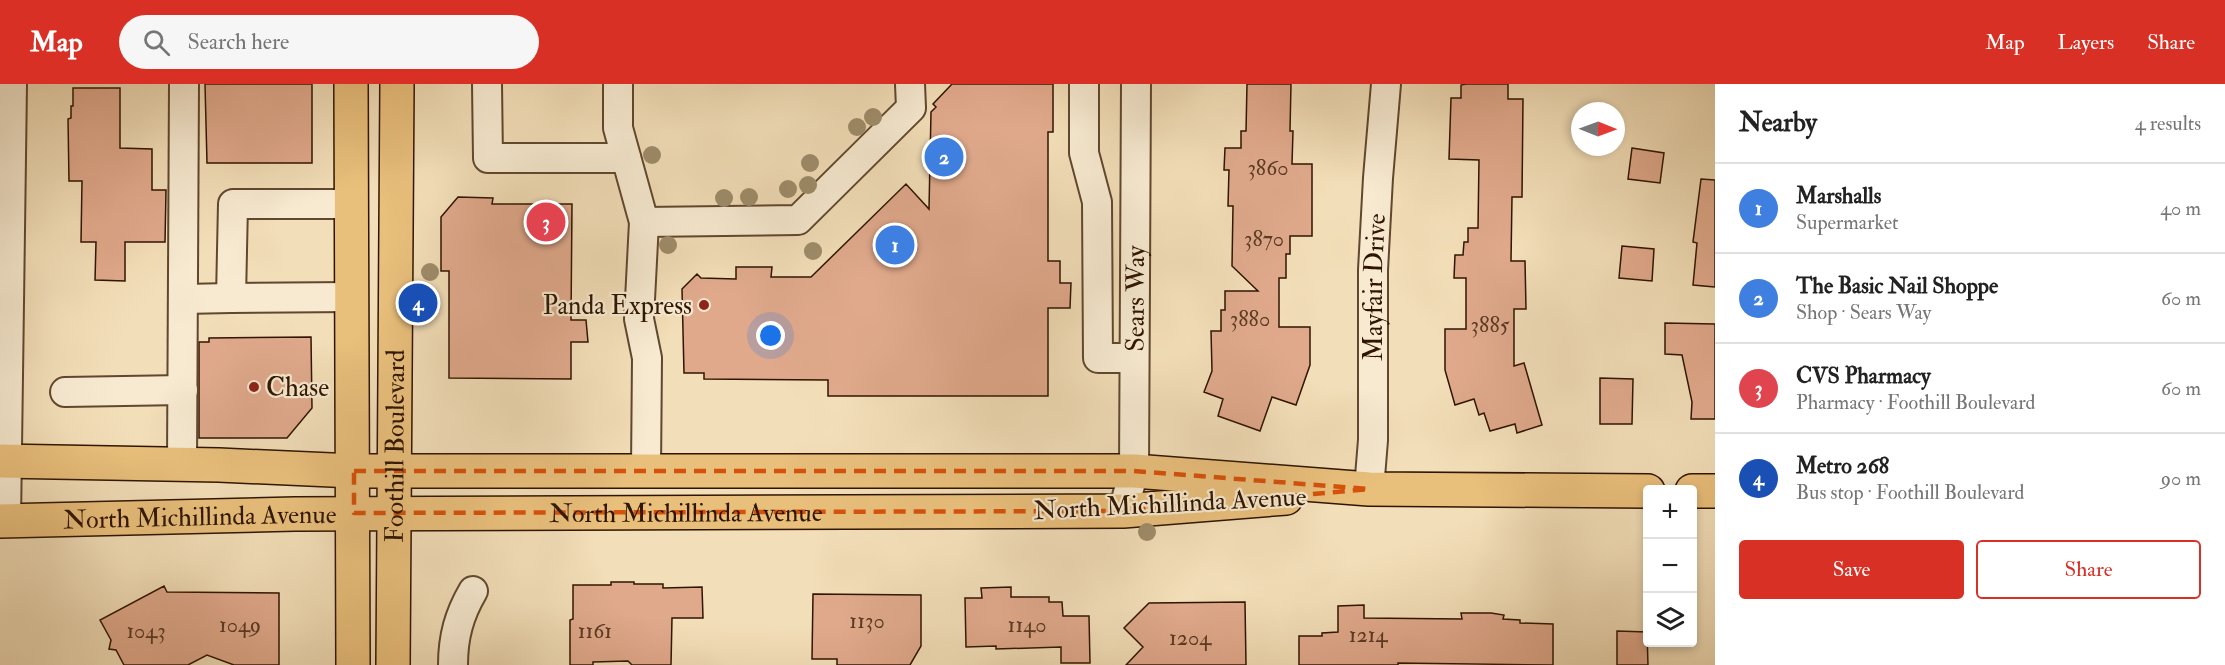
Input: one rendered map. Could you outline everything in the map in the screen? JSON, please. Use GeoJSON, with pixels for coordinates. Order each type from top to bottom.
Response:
{"type":"FeatureCollection","features":[{"type":"Feature","properties":{"kind":"main road","name":"Foothill Boulevard"},"geometry":{"type":"LineString","coordinates":[[351,84],[353,665]]}},
{"type":"Feature","properties":{"kind":"main road","name":"Foothill Boulevard"},"geometry":{"type":"LineString","coordinates":[[393,665],[397,84]]}},
{"type":"Feature","properties":{"kind":"main road","name":"North Michillinda Avenue"},"geometry":{"type":"LineString","coordinates":[[4,461],[182,464],[354,471],[1134,471],[1369,489],[1643,491]]}},
{"type":"Feature","properties":{"kind":"main road","name":"North Michillinda Avenue"},"geometry":{"type":"LineString","coordinates":[[3,521],[354,513],[1123,511],[1234,503],[1369,489]]}},
{"type":"Feature","properties":{"kind":"main road"},"geometry":{"type":"LineString","coordinates":[[1697,491],[1715,491]]}},
{"type":"Feature","properties":{"kind":"street"},"geometry":{"type":"LineString","coordinates":[[3,521],[12,84]]}},
{"type":"Feature","properties":{"kind":"street"},"geometry":{"type":"LineString","coordinates":[[182,464],[184,84]]}},
{"type":"Feature","properties":{"kind":"street"},"geometry":{"type":"LineString","coordinates":[[488,84],[488,158],[626,158]]}},
{"type":"Feature","properties":{"kind":"street"},"geometry":{"type":"LineString","coordinates":[[618,84],[618,128],[644,222],[639,319],[647,358],[646,470]]}},
{"type":"Feature","properties":{"kind":"street"},"geometry":{"type":"LineString","coordinates":[[644,222],[798,220],[911,108],[910,84]]}},
{"type":"Feature","properties":{"kind":"street"},"geometry":{"type":"LineString","coordinates":[[1084,84],[1084,153],[1097,202],[1098,358],[1134,358]]}},
{"type":"Feature","properties":{"kind":"street","name":"Sears Way"},"geometry":{"type":"LineString","coordinates":[[1123,511],[1134,471],[1136,84]]}},
{"type":"Feature","properties":{"kind":"street","name":"Mayfair Drive"},"geometry":{"type":"LineString","coordinates":[[1369,489],[1373,440],[1373,270],[1386,84]]}},
{"type":"Feature","properties":{"kind":"street"},"geometry":{"type":"LineString","coordinates":[[231,298],[233,204],[351,204]]}},
{"type":"Feature","properties":{"kind":"street"},"geometry":{"type":"LineString","coordinates":[[183,299],[352,297]]}},
{"type":"Feature","properties":{"kind":"street"},"geometry":{"type":"LineString","coordinates":[[64,392],[183,390]]}},
{"type":"Feature","properties":{"kind":"street"},"geometry":{"type":"LineString","coordinates":[[453,665],[453,643],[461,610],[473,591]]}},
{"type":"Feature","properties":{"kind":"highlighted area"},"geometry":{"type":"Polygon","coordinates":[[[354,471],[1134,471],[1369,489],[1123,511],[354,513],[354,471]]]}},
{"type":"Feature","properties":{"kind":"building"},"geometry":{"type":"Polygon","coordinates":[[[205,84],[312,84],[312,163],[207,163],[205,84]]]}},
{"type":"Feature","properties":{"kind":"building"},"geometry":{"type":"Polygon","coordinates":[[[952,84],[1053,84],[1053,132],[1048,132],[1048,261],[1060,261],[1060,283],[1071,283],[1070,308],[1048,308],[1048,396],[828,396],[828,380],[704,379],[704,373],[684,373],[682,289],[697,274],[701,278],[736,279],[736,267],[772,267],[771,277],[811,277],[906,184],[929,209],[931,112],[936,107],[933,104],[952,84]]]}},
{"type":"Feature","properties":{"kind":"building"},"geometry":{"type":"Polygon","coordinates":[[[1247,84],[1291,84],[1292,164],[1312,164],[1312,236],[1290,236],[1290,254],[1286,254],[1286,278],[1279,278],[1279,327],[1310,327],[1310,365],[1296,405],[1272,397],[1260,431],[1218,416],[1223,399],[1204,392],[1212,371],[1211,331],[1221,331],[1221,310],[1225,310],[1225,291],[1258,291],[1232,266],[1233,206],[1228,206],[1229,170],[1224,170],[1225,148],[1241,148],[1241,131],[1246,131],[1247,84]]]}},
{"type":"Feature","properties":{"kind":"building"},"geometry":{"type":"Polygon","coordinates":[[[1508,84],[1508,99],[1523,99],[1522,197],[1512,197],[1511,261],[1525,261],[1526,309],[1514,309],[1514,366],[1524,363],[1542,425],[1517,433],[1515,424],[1490,431],[1484,413],[1479,415],[1474,399],[1455,405],[1445,370],[1445,329],[1466,329],[1466,278],[1454,278],[1455,255],[1463,255],[1464,242],[1468,242],[1468,228],[1478,228],[1479,160],[1449,159],[1451,98],[1461,98],[1461,85],[1508,84]]]}},
{"type":"Feature","properties":{"kind":"building"},"geometry":{"type":"Polygon","coordinates":[[[73,88],[120,88],[120,148],[152,149],[152,190],[166,190],[165,242],[125,242],[125,281],[95,280],[96,242],[81,242],[82,181],[69,181],[68,119],[71,118],[71,106],[73,106],[73,88]]]}},
{"type":"Feature","properties":{"kind":"building"},"geometry":{"type":"Polygon","coordinates":[[[1632,148],[1664,153],[1660,183],[1628,179],[1632,148]]]}},
{"type":"Feature","properties":{"kind":"building"},"geometry":{"type":"Polygon","coordinates":[[[1701,179],[1715,180],[1715,287],[1693,285],[1697,243],[1693,242],[1701,179]]]}},
{"type":"Feature","properties":{"kind":"building"},"geometry":{"type":"Polygon","coordinates":[[[458,197],[493,198],[492,204],[572,204],[571,320],[586,320],[588,342],[571,342],[571,379],[449,378],[449,271],[441,271],[441,217],[458,197]]]}},
{"type":"Feature","properties":{"kind":"building"},"geometry":{"type":"Polygon","coordinates":[[[1622,246],[1654,249],[1652,281],[1619,278],[1622,246]]]}},
{"type":"Feature","properties":{"kind":"building"},"geometry":{"type":"Polygon","coordinates":[[[1665,323],[1715,324],[1715,419],[1691,419],[1692,402],[1682,355],[1665,354],[1665,323]]]}},
{"type":"Feature","properties":{"kind":"building"},"geometry":{"type":"Polygon","coordinates":[[[311,337],[312,408],[287,438],[199,438],[199,342],[209,342],[209,338],[311,337]]]}},
{"type":"Feature","properties":{"kind":"building"},"geometry":{"type":"Polygon","coordinates":[[[1600,378],[1633,379],[1632,424],[1600,424],[1600,378]]]}},
{"type":"Feature","properties":{"kind":"building"},"geometry":{"type":"Polygon","coordinates":[[[611,582],[663,584],[663,588],[702,587],[703,618],[672,618],[671,665],[632,665],[628,661],[570,665],[573,585],[611,585],[611,582]]]}},
{"type":"Feature","properties":{"kind":"building"},"geometry":{"type":"Polygon","coordinates":[[[164,586],[167,592],[279,593],[279,665],[234,665],[207,655],[188,665],[124,665],[116,650],[109,649],[111,640],[100,620],[164,586]]]}},
{"type":"Feature","properties":{"kind":"building"},"geometry":{"type":"Polygon","coordinates":[[[1011,587],[1011,597],[1049,597],[1049,602],[1062,602],[1063,616],[1089,616],[1090,663],[1061,663],[1061,647],[996,649],[996,646],[966,647],[965,598],[982,598],[981,588],[1011,587]]]}},
{"type":"Feature","properties":{"kind":"building"},"geometry":{"type":"Polygon","coordinates":[[[813,594],[921,595],[921,646],[910,665],[837,665],[837,659],[812,659],[813,594]]]}},
{"type":"Feature","properties":{"kind":"building"},"geometry":{"type":"Polygon","coordinates":[[[1245,602],[1246,665],[1126,665],[1143,647],[1124,628],[1149,603],[1245,602]]]}},
{"type":"Feature","properties":{"kind":"building"},"geometry":{"type":"Polygon","coordinates":[[[1364,605],[1364,618],[1462,619],[1461,613],[1491,613],[1504,615],[1503,619],[1520,620],[1520,623],[1553,624],[1553,665],[1398,663],[1398,665],[1299,665],[1299,636],[1322,636],[1322,633],[1338,632],[1338,606],[1364,605]]]}},
{"type":"Feature","properties":{"kind":"building"},"geometry":{"type":"Polygon","coordinates":[[[1617,631],[1643,632],[1643,647],[1647,647],[1648,665],[1617,665],[1617,631]]]}},
{"type":"Feature","properties":{"kind":"place","name":"The Basic Nail Shoppe"},"geometry":{"type":"Point","coordinates":[944,157]}},
{"type":"Feature","properties":{"kind":"place","name":"CVS Pharmacy"},"geometry":{"type":"Point","coordinates":[546,222]}},
{"type":"Feature","properties":{"kind":"place","name":"Marshalls"},"geometry":{"type":"Point","coordinates":[895,245]}},
{"type":"Feature","properties":{"kind":"place","name":"Metro 268"},"geometry":{"type":"Point","coordinates":[418,303]}},
{"type":"Feature","properties":{"kind":"place","name":"Panda Express"},"geometry":{"type":"Point","coordinates":[704,305]}},
{"type":"Feature","properties":{"kind":"place","name":"Chase"},"geometry":{"type":"Point","coordinates":[254,387]}}]}
